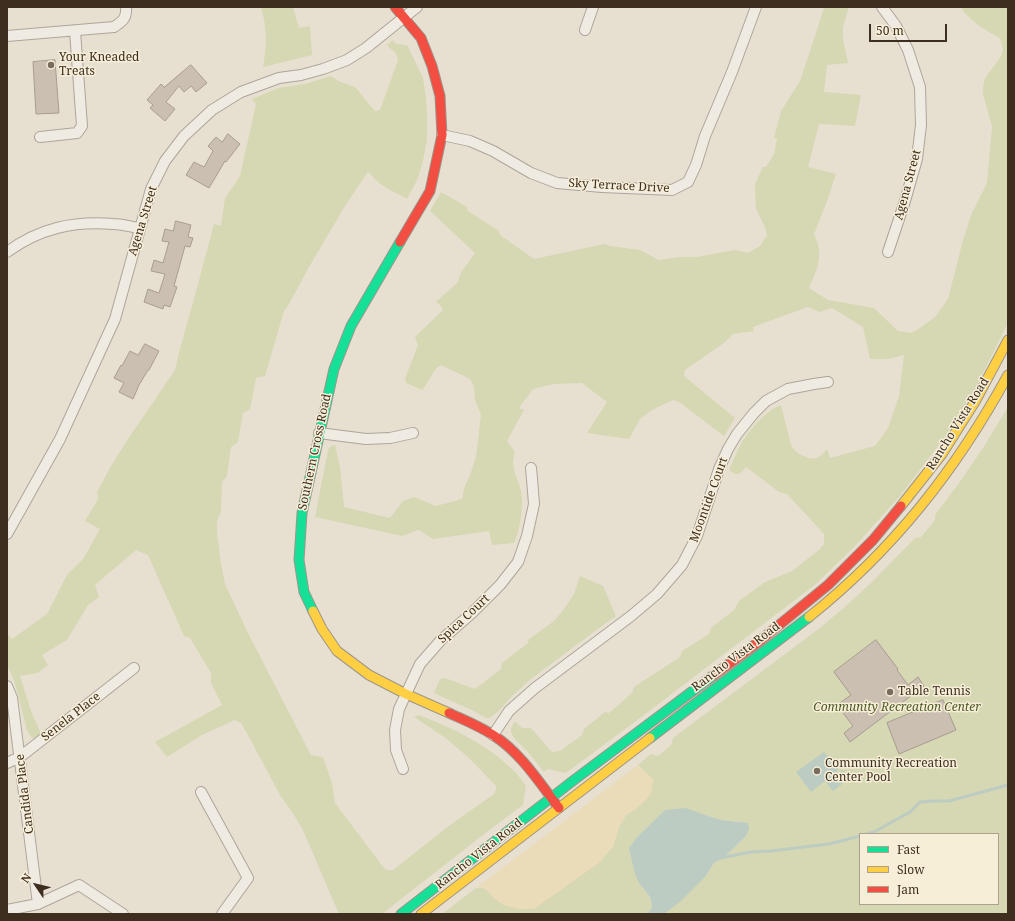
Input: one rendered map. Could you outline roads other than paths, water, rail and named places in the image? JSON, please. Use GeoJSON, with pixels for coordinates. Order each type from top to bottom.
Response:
{"type":"FeatureCollection","features":[{"type":"Feature","properties":{"kind":"main road","name":"Southern Cross Road"},"geometry":{"type":"LineString","coordinates":[[395,7],[421,38],[432,66],[440,96],[442,135],[428,195],[351,326],[334,368],[302,513],[299,560],[304,592],[322,629],[337,651],[369,675],[406,694],[494,734],[529,768],[559,808]]}},
{"type":"Feature","properties":{"kind":"main road","name":"Rancho Vista Road"},"geometry":{"type":"LineString","coordinates":[[401,914],[551,798],[757,643],[828,585],[873,540],[910,496],[942,454],[976,400],[1008,340]]}},
{"type":"Feature","properties":{"kind":"main road","name":"Rancho Vista Road"},"geometry":{"type":"LineString","coordinates":[[421,914],[803,621],[836,594],[871,562],[913,516],[959,456],[1008,375]]}},
{"type":"Feature","properties":{"kind":"street"},"geometry":{"type":"LineString","coordinates":[[7,36],[114,27],[123,20],[126,13],[126,7]]}},
{"type":"Feature","properties":{"kind":"street","name":"Agena Street"},"geometry":{"type":"LineString","coordinates":[[7,534],[60,439],[115,319],[151,189],[165,161],[184,136],[212,110],[241,92],[279,78],[301,75],[347,60],[366,48],[417,7]]}},
{"type":"Feature","properties":{"kind":"street"},"geometry":{"type":"LineString","coordinates":[[585,30],[593,7]]}},
{"type":"Feature","properties":{"kind":"street","name":"Sky Terrace Drive"},"geometry":{"type":"LineString","coordinates":[[442,135],[470,141],[493,151],[532,173],[557,182],[602,187],[672,190],[688,182],[696,165],[705,136],[732,72],[756,7]]}},
{"type":"Feature","properties":{"kind":"street","name":"Agena Street"},"geometry":{"type":"LineString","coordinates":[[882,7],[896,26],[908,50],[920,87],[921,125],[917,159],[888,252]]}},
{"type":"Feature","properties":{"kind":"street"},"geometry":{"type":"LineString","coordinates":[[40,137],[77,133],[82,126],[74,31]]}},
{"type":"Feature","properties":{"kind":"street"},"geometry":{"type":"LineString","coordinates":[[7,252],[35,235],[60,227],[88,223],[114,224],[140,228]]}},
{"type":"Feature","properties":{"kind":"street","name":"Moontide Court"},"geometry":{"type":"LineString","coordinates":[[494,734],[509,711],[535,688],[631,616],[657,594],[682,565],[697,536],[719,469],[728,449],[737,434],[754,413],[766,401],[788,390],[828,382]]}},
{"type":"Feature","properties":{"kind":"street"},"geometry":{"type":"LineString","coordinates":[[319,433],[366,439],[390,438],[413,433]]}},
{"type":"Feature","properties":{"kind":"street","name":"Spica Court"},"geometry":{"type":"LineString","coordinates":[[403,769],[396,750],[395,730],[399,709],[420,664],[441,640],[472,613],[500,585],[518,562],[527,536],[534,504],[531,468]]}},
{"type":"Feature","properties":{"kind":"street","name":"Senela Place"},"geometry":{"type":"LineString","coordinates":[[7,763],[20,757],[134,668]]}},
{"type":"Feature","properties":{"kind":"street","name":"Candida Place"},"geometry":{"type":"LineString","coordinates":[[7,686],[12,698],[38,904]]}},
{"type":"Feature","properties":{"kind":"street"},"geometry":{"type":"LineString","coordinates":[[201,792],[248,878],[222,914]]}},
{"type":"Feature","properties":{"kind":"street"},"geometry":{"type":"LineString","coordinates":[[7,910],[38,904],[79,885],[123,914]]}},
{"type":"Feature","properties":{"kind":"waterway"},"geometry":{"type":"LineString","coordinates":[[870,833],[910,812],[920,802],[949,801],[1008,785]]}},
{"type":"Feature","properties":{"kind":"waterway"},"geometry":{"type":"LineString","coordinates":[[720,858],[751,852],[829,844],[859,836]]}},
{"type":"Feature","properties":{"kind":"place","name":"Your Kneaded Treats"},"geometry":{"type":"Point","coordinates":[51,65]}},
{"type":"Feature","properties":{"kind":"place","name":"Table Tennis"},"geometry":{"type":"Point","coordinates":[890,692]}},
{"type":"Feature","properties":{"kind":"place","name":"Community Recreation Center Pool"},"geometry":{"type":"Point","coordinates":[817,771]}},
{"type":"Feature","properties":{"kind":"park label","name":"Community Recreation Center"},"geometry":{"type":"Point","coordinates":[897,708]}}]}
